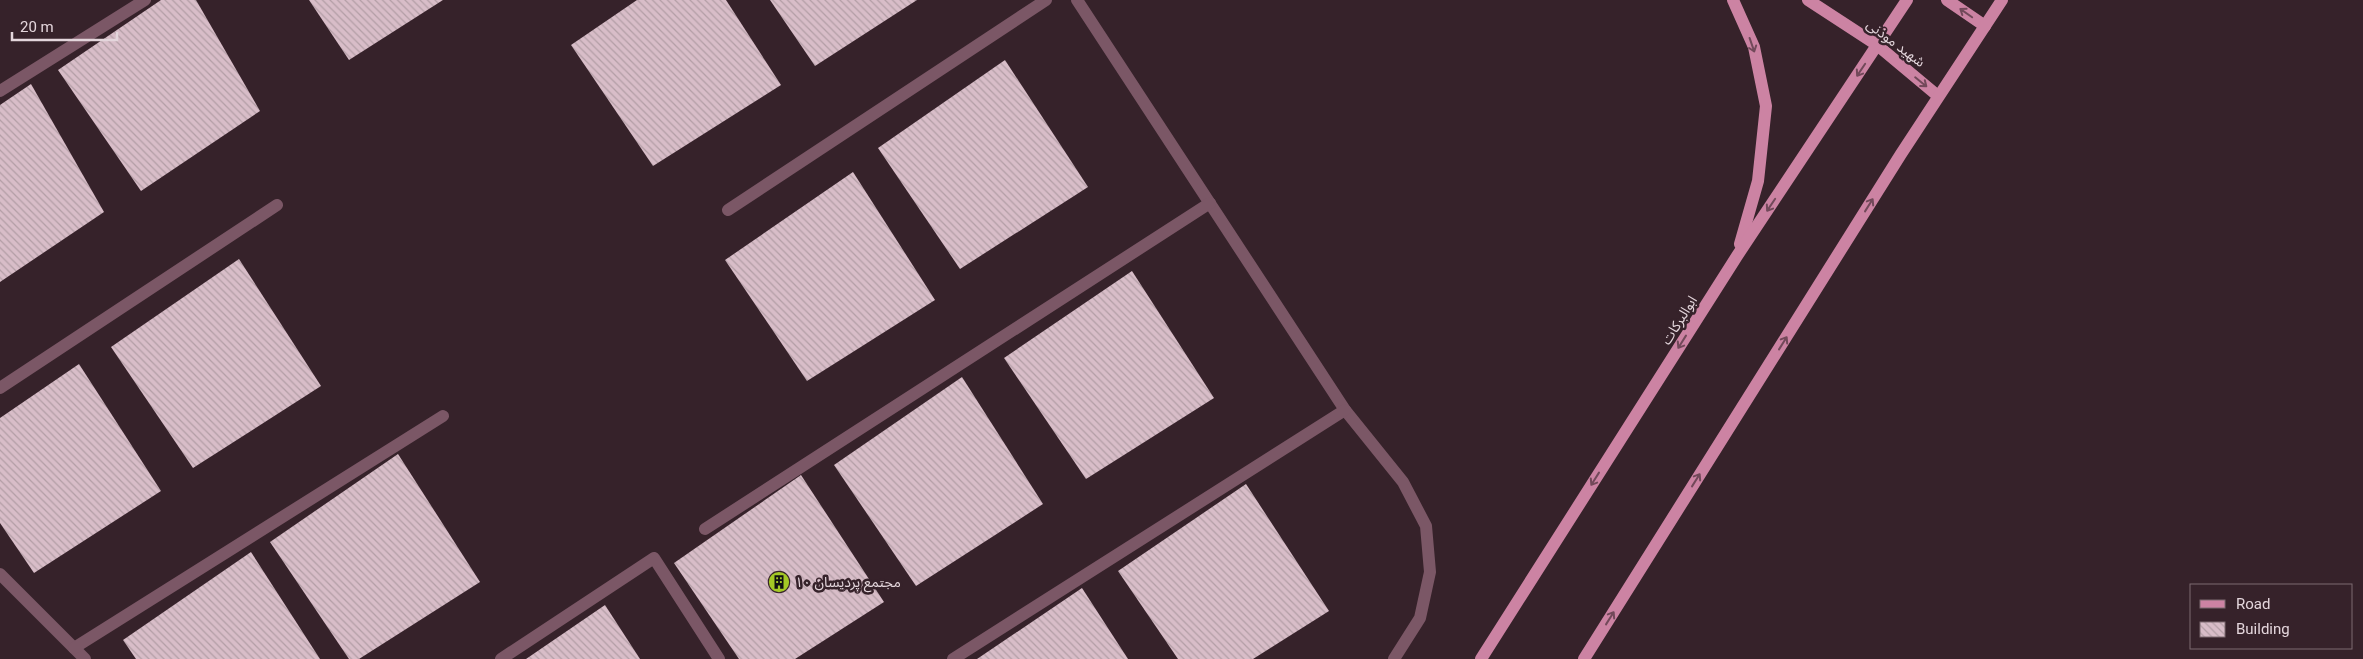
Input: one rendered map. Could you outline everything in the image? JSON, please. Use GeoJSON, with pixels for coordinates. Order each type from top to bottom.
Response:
{"type":"FeatureCollection","features":[{"type":"Feature","properties":{"kind":"main road"},"geometry":{"type":"LineString","coordinates":[[1733,0],[1754,46],[1766,106],[1758,182],[1737,256]]}},
{"type":"Feature","properties":{"kind":"main road","name":"شهید موذنی"},"geometry":{"type":"LineString","coordinates":[[1808,0],[1877,45],[1938,96]]}},
{"type":"Feature","properties":{"kind":"main road","name":"ابوالبرکات"},"geometry":{"type":"LineString","coordinates":[[1481,659],[1737,256],[1907,0]]}},
{"type":"Feature","properties":{"kind":"main road"},"geometry":{"type":"LineString","coordinates":[[1947,0],[1984,26]]}},
{"type":"Feature","properties":{"kind":"main road"},"geometry":{"type":"LineString","coordinates":[[1584,659],[1938,96],[2002,0]]}},
{"type":"Feature","properties":{"kind":"street"},"geometry":{"type":"LineString","coordinates":[[0,91],[145,0]]}},
{"type":"Feature","properties":{"kind":"street"},"geometry":{"type":"LineString","coordinates":[[728,210],[1046,0]]}},
{"type":"Feature","properties":{"kind":"street"},"geometry":{"type":"LineString","coordinates":[[1077,0],[1345,410],[1403,482],[1426,526],[1430,572],[1420,618],[1394,659]]}},
{"type":"Feature","properties":{"kind":"street"},"geometry":{"type":"LineString","coordinates":[[705,528],[1210,203]]}},
{"type":"Feature","properties":{"kind":"street"},"geometry":{"type":"LineString","coordinates":[[0,388],[277,205]]}},
{"type":"Feature","properties":{"kind":"street"},"geometry":{"type":"LineString","coordinates":[[953,659],[1345,410]]}},
{"type":"Feature","properties":{"kind":"street"},"geometry":{"type":"LineString","coordinates":[[74,648],[443,416]]}},
{"type":"Feature","properties":{"kind":"street"},"geometry":{"type":"LineString","coordinates":[[501,659],[654,558],[719,659]]}},
{"type":"Feature","properties":{"kind":"street"},"geometry":{"type":"LineString","coordinates":[[0,574],[84,659]]}},
{"type":"Feature","properties":{"kind":"building"},"geometry":{"type":"Polygon","coordinates":[[[161,0],[196,0],[260,111],[141,191],[58,70],[161,0]]]}},
{"type":"Feature","properties":{"kind":"building"},"geometry":{"type":"Polygon","coordinates":[[[309,0],[443,0],[349,60],[309,0]]]}},
{"type":"Feature","properties":{"kind":"building"},"geometry":{"type":"Polygon","coordinates":[[[637,0],[726,0],[781,85],[653,166],[571,45],[637,0]]]}},
{"type":"Feature","properties":{"kind":"building"},"geometry":{"type":"Polygon","coordinates":[[[770,0],[917,0],[815,66],[770,0]]]}},
{"type":"Feature","properties":{"kind":"building"},"geometry":{"type":"Polygon","coordinates":[[[1005,60],[1088,187],[960,269],[878,148],[1005,60]]]}},
{"type":"Feature","properties":{"kind":"building"},"geometry":{"type":"Polygon","coordinates":[[[31,84],[104,212],[0,282],[0,105],[31,84]]]}},
{"type":"Feature","properties":{"kind":"building"},"geometry":{"type":"Polygon","coordinates":[[[853,172],[935,300],[807,381],[725,260],[853,172]]]}},
{"type":"Feature","properties":{"kind":"building"},"geometry":{"type":"Polygon","coordinates":[[[239,259],[321,386],[193,468],[111,347],[239,259]]]}},
{"type":"Feature","properties":{"kind":"building"},"geometry":{"type":"Polygon","coordinates":[[[1132,271],[1214,398],[1086,479],[1004,358],[1132,271]]]}},
{"type":"Feature","properties":{"kind":"building"},"geometry":{"type":"Polygon","coordinates":[[[79,364],[161,491],[34,573],[0,523],[0,418],[79,364]]]}},
{"type":"Feature","properties":{"kind":"building"},"geometry":{"type":"Polygon","coordinates":[[[962,377],[1043,504],[916,586],[834,465],[962,377]]]}},
{"type":"Feature","properties":{"kind":"building"},"geometry":{"type":"Polygon","coordinates":[[[398,454],[480,582],[359,659],[349,659],[270,542],[398,454]]]}},
{"type":"Feature","properties":{"kind":"building","name":"مجتمع پردیسان ۱۰"},"geometry":{"type":"Polygon","coordinates":[[[801,475],[884,602],[795,659],[739,659],[674,563],[801,475]]]}},
{"type":"Feature","properties":{"kind":"building"},"geometry":{"type":"Polygon","coordinates":[[[1246,484],[1329,611],[1253,659],[1178,659],[1118,571],[1246,484]]]}},
{"type":"Feature","properties":{"kind":"building"},"geometry":{"type":"Polygon","coordinates":[[[251,552],[320,659],[136,659],[123,640],[251,552]]]}},
{"type":"Feature","properties":{"kind":"building"},"geometry":{"type":"Polygon","coordinates":[[[1082,588],[1128,659],[977,659],[1082,588]]]}},
{"type":"Feature","properties":{"kind":"building"},"geometry":{"type":"Polygon","coordinates":[[[605,605],[640,659],[526,659],[605,605]]]}},
{"type":"Feature","properties":{"kind":"place","name":"مجتمع پردیسان ۱۰"},"geometry":{"type":"Point","coordinates":[779,582]}}]}
